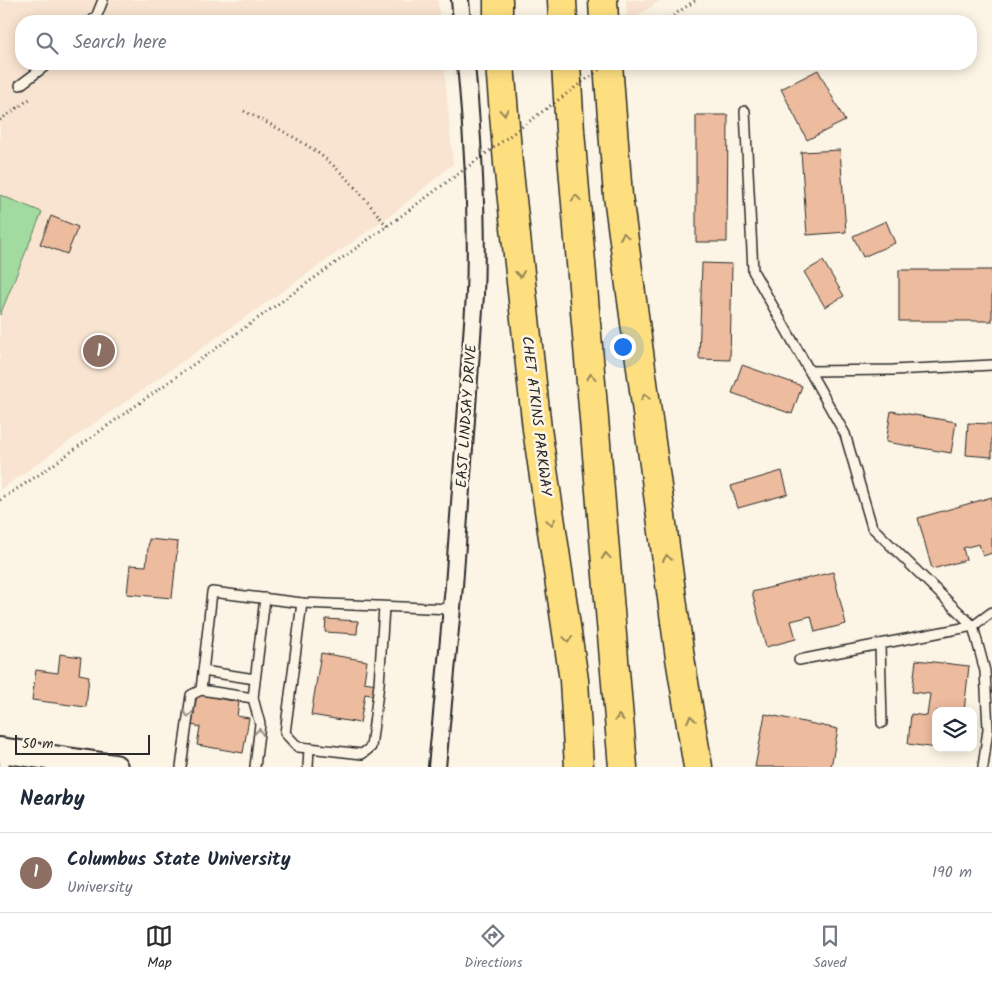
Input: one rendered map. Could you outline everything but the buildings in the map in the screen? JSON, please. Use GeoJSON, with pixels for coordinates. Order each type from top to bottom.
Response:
{"type":"FeatureCollection","features":[{"type":"Feature","properties":{"kind":"highway"},"geometry":{"type":"LineString","coordinates":[[498,0],[498,15]]}},
{"type":"Feature","properties":{"kind":"highway"},"geometry":{"type":"LineString","coordinates":[[562,0],[563,15]]}},
{"type":"Feature","properties":{"kind":"highway"},"geometry":{"type":"LineString","coordinates":[[603,0],[604,15]]}},
{"type":"Feature","properties":{"kind":"highway","name":"CHET ATKINS PARKWAY"},"geometry":{"type":"LineString","coordinates":[[500,70],[508,163],[537,429],[574,680],[578,767]]}},
{"type":"Feature","properties":{"kind":"highway"},"geometry":{"type":"LineString","coordinates":[[566,70],[623,767]]}},
{"type":"Feature","properties":{"kind":"highway"},"geometry":{"type":"LineString","coordinates":[[608,70],[620,206],[680,658],[698,767]]}},
{"type":"Feature","properties":{"kind":"highway"},"geometry":{"type":"LineString","coordinates":[[563,767],[574,680]]}},
{"type":"Feature","properties":{"kind":"main road"},"geometry":{"type":"LineString","coordinates":[[3,756],[115,767]]}},
{"type":"Feature","properties":{"kind":"street"},"geometry":{"type":"LineString","coordinates":[[460,0],[461,15]]}},
{"type":"Feature","properties":{"kind":"street","name":"EAST LINDSAY DRIVE"},"geometry":{"type":"LineString","coordinates":[[437,767],[452,609],[476,263],[472,130],[467,70]]}},
{"type":"Feature","properties":{"kind":"lane"},"geometry":{"type":"LineString","coordinates":[[97,15],[103,0]]}},
{"type":"Feature","properties":{"kind":"lane"},"geometry":{"type":"LineString","coordinates":[[20,85],[40,70]]}},
{"type":"Feature","properties":{"kind":"lane"},"geometry":{"type":"LineString","coordinates":[[745,112],[753,272],[845,434],[872,526],[973,626],[985,671],[988,729],[983,767]]}},
{"type":"Feature","properties":{"kind":"lane"},"geometry":{"type":"LineString","coordinates":[[810,371],[893,370],[992,365]]}},
{"type":"Feature","properties":{"kind":"lane"},"geometry":{"type":"LineString","coordinates":[[201,690],[212,592],[302,603],[452,609]]}},
{"type":"Feature","properties":{"kind":"lane"},"geometry":{"type":"LineString","coordinates":[[255,767],[260,724],[253,698],[265,598]]}},
{"type":"Feature","properties":{"kind":"lane"},"geometry":{"type":"LineString","coordinates":[[302,603],[285,733],[298,747],[362,754],[371,747],[379,684],[384,606]]}},
{"type":"Feature","properties":{"kind":"lane"},"geometry":{"type":"LineString","coordinates":[[799,660],[973,626],[992,612]]}},
{"type":"Feature","properties":{"kind":"lane"},"geometry":{"type":"LineString","coordinates":[[880,644],[882,724]]}},
{"type":"Feature","properties":{"kind":"lane"},"geometry":{"type":"LineString","coordinates":[[203,671],[256,678]]}},
{"type":"Feature","properties":{"kind":"lane"},"geometry":{"type":"LineString","coordinates":[[181,767],[190,695],[201,690],[253,698]]}},
{"type":"Feature","properties":{"kind":"lane"},"geometry":{"type":"LineString","coordinates":[[308,767],[309,748]]}},
{"type":"Feature","properties":{"kind":"path"},"geometry":{"type":"LineString","coordinates":[[674,15],[696,0]]}},
{"type":"Feature","properties":{"kind":"path"},"geometry":{"type":"LineString","coordinates":[[0,500],[40,474],[397,219],[599,70]]}},
{"type":"Feature","properties":{"kind":"path"},"geometry":{"type":"LineString","coordinates":[[0,120],[31,98]]}},
{"type":"Feature","properties":{"kind":"path"},"geometry":{"type":"LineString","coordinates":[[244,111],[300,141],[318,154],[344,175],[387,226]]}},
{"type":"Feature","properties":{"kind":"shaded area"},"geometry":{"type":"Polygon","coordinates":[[[0,0],[438,0],[439,15],[15,15],[15,70],[445,70],[453,164],[395,212],[0,490],[0,0]]]}},
{"type":"Feature","properties":{"kind":"shaded area"},"geometry":{"type":"Polygon","coordinates":[[[626,0],[661,0],[639,15],[627,15],[626,0]]]}},
{"type":"Feature","properties":{"kind":"green space"},"geometry":{"type":"Polygon","coordinates":[[[0,195],[42,212],[0,315],[0,195]]]}},
{"type":"Feature","properties":{"kind":"place","name":"Columbus State University"},"geometry":{"type":"Point","coordinates":[99,351]}}]}
